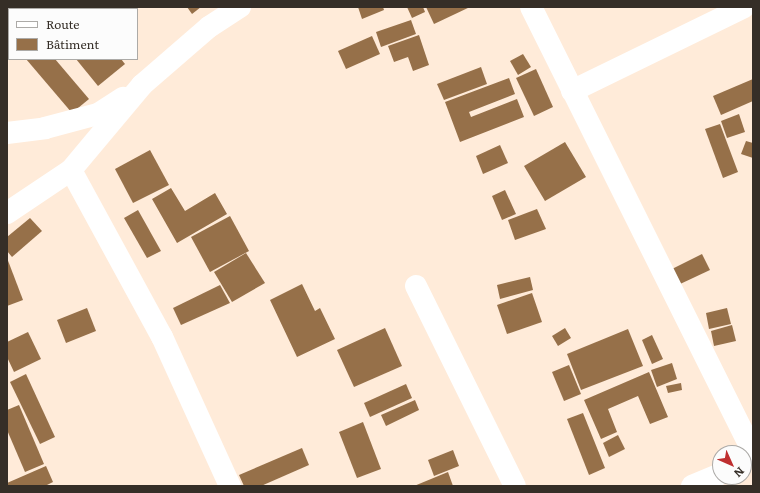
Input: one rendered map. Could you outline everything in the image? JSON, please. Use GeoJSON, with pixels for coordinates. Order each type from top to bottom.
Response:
{"type":"FeatureCollection","features":[{"type":"Feature","properties":{"kind":"street"},"geometry":{"type":"LineString","coordinates":[[7,133],[45,128],[98,114],[142,85],[210,27],[240,7]]}},
{"type":"Feature","properties":{"kind":"street"},"geometry":{"type":"LineString","coordinates":[[531,7],[572,92],[753,452]]}},
{"type":"Feature","properties":{"kind":"street"},"geometry":{"type":"LineString","coordinates":[[572,92],[744,7]]}},
{"type":"Feature","properties":{"kind":"street"},"geometry":{"type":"LineString","coordinates":[[7,213],[72,170],[142,85]]}},
{"type":"Feature","properties":{"kind":"street"},"geometry":{"type":"LineString","coordinates":[[72,170],[162,336],[230,486]]}},
{"type":"Feature","properties":{"kind":"street"},"geometry":{"type":"LineString","coordinates":[[416,286],[515,486]]}},
{"type":"Feature","properties":{"kind":"street"},"geometry":{"type":"LineString","coordinates":[[692,486],[712,477]]}},
{"type":"Feature","properties":{"kind":"building"},"geometry":{"type":"Polygon","coordinates":[[[32,7],[78,8],[33,8],[32,7]]]}},
{"type":"Feature","properties":{"kind":"building"},"geometry":{"type":"Polygon","coordinates":[[[187,7],[201,7],[192,14],[187,7]]]}},
{"type":"Feature","properties":{"kind":"building"},"geometry":{"type":"Polygon","coordinates":[[[358,7],[383,7],[384,10],[362,19],[358,7]]]}},
{"type":"Feature","properties":{"kind":"building"},"geometry":{"type":"Polygon","coordinates":[[[407,7],[423,7],[425,12],[412,18],[407,7]]]}},
{"type":"Feature","properties":{"kind":"building"},"geometry":{"type":"Polygon","coordinates":[[[426,7],[470,7],[434,24],[426,7]]]}},
{"type":"Feature","properties":{"kind":"building"},"geometry":{"type":"Polygon","coordinates":[[[411,20],[416,34],[381,47],[376,32],[411,20]]]}},
{"type":"Feature","properties":{"kind":"building"},"geometry":{"type":"Polygon","coordinates":[[[419,35],[429,65],[413,71],[408,57],[394,62],[388,46],[419,35]]]}},
{"type":"Feature","properties":{"kind":"building"},"geometry":{"type":"Polygon","coordinates":[[[372,36],[380,54],[346,69],[338,51],[372,36]]]}},
{"type":"Feature","properties":{"kind":"building"},"geometry":{"type":"Polygon","coordinates":[[[523,54],[531,67],[518,75],[510,61],[523,54]]]}},
{"type":"Feature","properties":{"kind":"building"},"geometry":{"type":"Polygon","coordinates":[[[27,60],[56,60],[89,99],[72,113],[27,60]]]}},
{"type":"Feature","properties":{"kind":"building"},"geometry":{"type":"Polygon","coordinates":[[[77,60],[122,60],[125,64],[98,86],[77,60]]]}},
{"type":"Feature","properties":{"kind":"building"},"geometry":{"type":"Polygon","coordinates":[[[481,67],[487,84],[444,100],[437,84],[481,67]]]}},
{"type":"Feature","properties":{"kind":"building"},"geometry":{"type":"Polygon","coordinates":[[[536,69],[553,107],[534,116],[516,78],[536,69]]]}},
{"type":"Feature","properties":{"kind":"building"},"geometry":{"type":"Polygon","coordinates":[[[509,78],[515,94],[469,112],[471,117],[517,99],[524,117],[460,142],[445,102],[509,78]]]}},
{"type":"Feature","properties":{"kind":"building"},"geometry":{"type":"Polygon","coordinates":[[[753,79],[753,101],[721,115],[713,96],[753,79]]]}},
{"type":"Feature","properties":{"kind":"building"},"geometry":{"type":"Polygon","coordinates":[[[739,114],[745,132],[727,138],[721,121],[739,114]]]}},
{"type":"Feature","properties":{"kind":"building"},"geometry":{"type":"Polygon","coordinates":[[[720,124],[738,172],[723,178],[705,129],[720,124]]]}},
{"type":"Feature","properties":{"kind":"building"},"geometry":{"type":"Polygon","coordinates":[[[746,141],[753,143],[753,158],[741,154],[746,141]]]}},
{"type":"Feature","properties":{"kind":"building"},"geometry":{"type":"Polygon","coordinates":[[[565,142],[586,177],[545,201],[524,166],[565,142]]]}},
{"type":"Feature","properties":{"kind":"building"},"geometry":{"type":"Polygon","coordinates":[[[500,145],[508,163],[483,174],[476,156],[500,145]]]}},
{"type":"Feature","properties":{"kind":"building"},"geometry":{"type":"Polygon","coordinates":[[[150,150],[169,185],[133,203],[115,169],[150,150]]]}},
{"type":"Feature","properties":{"kind":"building"},"geometry":{"type":"Polygon","coordinates":[[[171,188],[185,211],[215,193],[227,214],[177,243],[152,199],[171,188]]]}},
{"type":"Feature","properties":{"kind":"building"},"geometry":{"type":"Polygon","coordinates":[[[505,190],[516,214],[502,220],[492,196],[505,190]]]}},
{"type":"Feature","properties":{"kind":"building"},"geometry":{"type":"Polygon","coordinates":[[[537,209],[546,229],[515,240],[508,220],[537,209]]]}},
{"type":"Feature","properties":{"kind":"building"},"geometry":{"type":"Polygon","coordinates":[[[138,210],[161,251],[147,258],[124,218],[138,210]]]}},
{"type":"Feature","properties":{"kind":"building"},"geometry":{"type":"Polygon","coordinates":[[[230,216],[249,251],[210,272],[191,237],[230,216]]]}},
{"type":"Feature","properties":{"kind":"building"},"geometry":{"type":"Polygon","coordinates":[[[30,218],[42,231],[12,257],[7,251],[7,237],[30,218]]]}},
{"type":"Feature","properties":{"kind":"building"},"geometry":{"type":"Polygon","coordinates":[[[246,253],[265,283],[232,302],[214,272],[246,253]]]}},
{"type":"Feature","properties":{"kind":"building"},"geometry":{"type":"Polygon","coordinates":[[[702,254],[710,270],[678,285],[670,270],[702,254]]]}},
{"type":"Feature","properties":{"kind":"building"},"geometry":{"type":"Polygon","coordinates":[[[7,258],[23,300],[7,306],[7,258]]]}},
{"type":"Feature","properties":{"kind":"building"},"geometry":{"type":"Polygon","coordinates":[[[530,277],[533,290],[500,299],[497,285],[530,277]]]}},
{"type":"Feature","properties":{"kind":"building"},"geometry":{"type":"Polygon","coordinates":[[[302,284],[315,311],[320,308],[335,339],[297,357],[270,300],[302,284]]]}},
{"type":"Feature","properties":{"kind":"building"},"geometry":{"type":"Polygon","coordinates":[[[220,285],[230,303],[181,325],[173,308],[220,285]]]}},
{"type":"Feature","properties":{"kind":"building"},"geometry":{"type":"Polygon","coordinates":[[[532,293],[542,322],[507,334],[497,305],[532,293]]]}},
{"type":"Feature","properties":{"kind":"building"},"geometry":{"type":"Polygon","coordinates":[[[87,308],[96,331],[66,343],[57,320],[87,308]]]}},
{"type":"Feature","properties":{"kind":"building"},"geometry":{"type":"Polygon","coordinates":[[[727,308],[731,324],[709,329],[706,313],[727,308]]]}},
{"type":"Feature","properties":{"kind":"building"},"geometry":{"type":"Polygon","coordinates":[[[732,325],[736,341],[714,346],[711,331],[732,325]]]}},
{"type":"Feature","properties":{"kind":"building"},"geometry":{"type":"Polygon","coordinates":[[[385,328],[402,366],[354,387],[337,350],[385,328]]]}},
{"type":"Feature","properties":{"kind":"building"},"geometry":{"type":"Polygon","coordinates":[[[565,328],[571,338],[558,346],[552,336],[565,328]]]}},
{"type":"Feature","properties":{"kind":"building"},"geometry":{"type":"Polygon","coordinates":[[[628,329],[643,366],[581,390],[567,354],[628,329]]]}},
{"type":"Feature","properties":{"kind":"building"},"geometry":{"type":"Polygon","coordinates":[[[28,332],[41,359],[14,372],[7,357],[7,342],[28,332]]]}},
{"type":"Feature","properties":{"kind":"building"},"geometry":{"type":"Polygon","coordinates":[[[652,335],[663,359],[652,364],[642,340],[652,335]]]}},
{"type":"Feature","properties":{"kind":"building"},"geometry":{"type":"Polygon","coordinates":[[[672,363],[677,379],[657,387],[651,370],[672,363]]]}},
{"type":"Feature","properties":{"kind":"building"},"geometry":{"type":"Polygon","coordinates":[[[569,365],[581,394],[564,401],[552,372],[569,365]]]}},
{"type":"Feature","properties":{"kind":"building"},"geometry":{"type":"Polygon","coordinates":[[[649,372],[668,417],[650,424],[638,396],[608,409],[617,432],[601,439],[584,400],[649,372]]]}},
{"type":"Feature","properties":{"kind":"building"},"geometry":{"type":"Polygon","coordinates":[[[26,374],[55,437],[40,444],[10,382],[26,374]]]}},
{"type":"Feature","properties":{"kind":"building"},"geometry":{"type":"Polygon","coordinates":[[[681,383],[682,390],[668,393],[666,386],[681,383]]]}},
{"type":"Feature","properties":{"kind":"building"},"geometry":{"type":"Polygon","coordinates":[[[406,384],[412,398],[370,417],[364,403],[406,384]]]}},
{"type":"Feature","properties":{"kind":"building"},"geometry":{"type":"Polygon","coordinates":[[[415,400],[419,410],[386,426],[381,415],[415,400]]]}},
{"type":"Feature","properties":{"kind":"building"},"geometry":{"type":"Polygon","coordinates":[[[19,405],[44,464],[25,472],[7,430],[7,410],[19,405]]]}},
{"type":"Feature","properties":{"kind":"building"},"geometry":{"type":"Polygon","coordinates":[[[583,413],[605,468],[589,475],[567,419],[583,413]]]}},
{"type":"Feature","properties":{"kind":"building"},"geometry":{"type":"Polygon","coordinates":[[[363,422],[381,469],[357,478],[339,432],[363,422]]]}},
{"type":"Feature","properties":{"kind":"building"},"geometry":{"type":"Polygon","coordinates":[[[618,435],[625,449],[609,457],[603,443],[618,435]]]}},
{"type":"Feature","properties":{"kind":"building"},"geometry":{"type":"Polygon","coordinates":[[[302,448],[309,465],[261,486],[244,486],[239,475],[302,448]]]}},
{"type":"Feature","properties":{"kind":"building"},"geometry":{"type":"Polygon","coordinates":[[[453,450],[459,466],[434,476],[428,460],[453,450]]]}},
{"type":"Feature","properties":{"kind":"building"},"geometry":{"type":"Polygon","coordinates":[[[46,466],[53,482],[45,486],[7,486],[7,483],[46,466]]]}},
{"type":"Feature","properties":{"kind":"building"},"geometry":{"type":"Polygon","coordinates":[[[448,472],[453,486],[414,486],[448,472]]]}}]}
